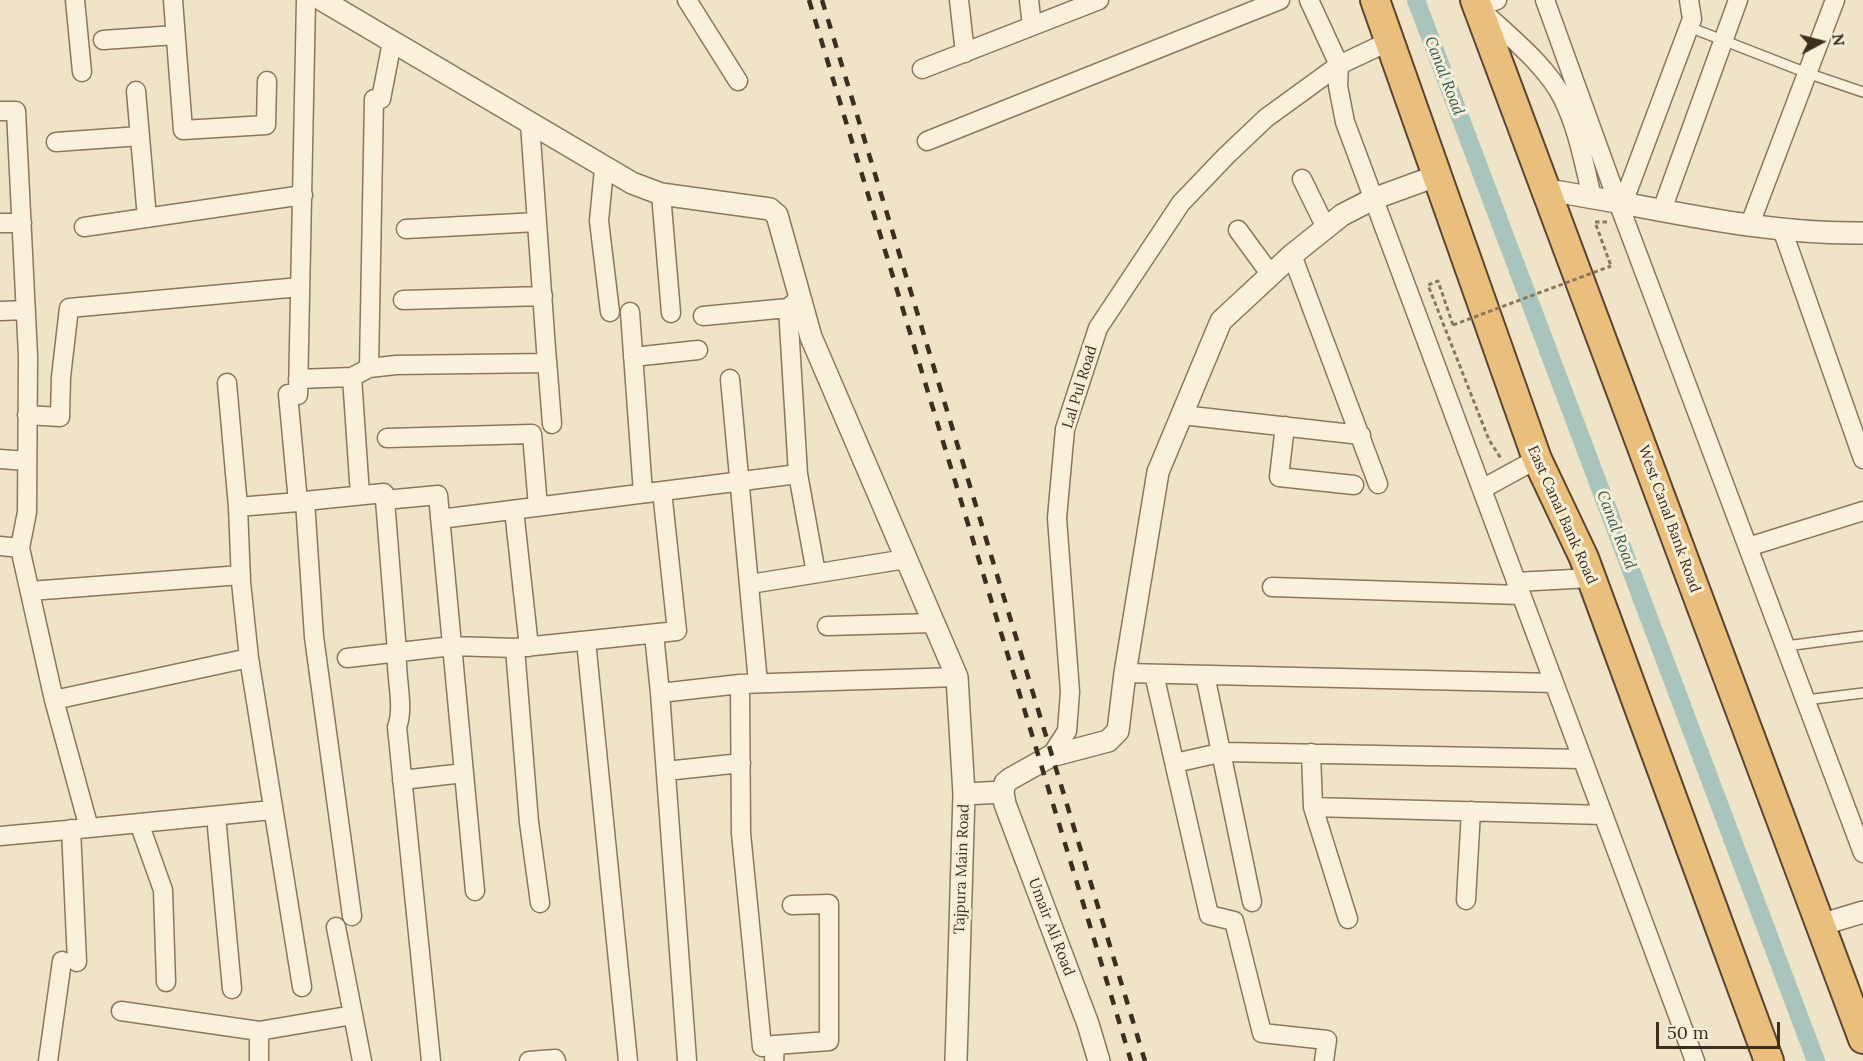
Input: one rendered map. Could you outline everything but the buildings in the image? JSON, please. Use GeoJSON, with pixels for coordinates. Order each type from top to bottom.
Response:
{"type":"FeatureCollection","features":[{"type":"Feature","properties":{"kind":"highway","name":"East Canal Bank Road"},"geometry":{"type":"LineString","coordinates":[[1375,0],[1537,459],[1578,543],[1769,1061]]}},
{"type":"Feature","properties":{"kind":"highway","name":"West Canal Bank Road"},"geometry":{"type":"LineString","coordinates":[[1483,2],[1547,190],[1863,1039]]}},
{"type":"Feature","properties":{"kind":"street"},"geometry":{"type":"LineString","coordinates":[[75,0],[82,72]]}},
{"type":"Feature","properties":{"kind":"street"},"geometry":{"type":"LineString","coordinates":[[173,0],[183,130],[266,125],[267,81]]}},
{"type":"Feature","properties":{"kind":"street"},"geometry":{"type":"LineString","coordinates":[[306,0],[298,395],[288,394],[302,501],[314,637],[352,916]]}},
{"type":"Feature","properties":{"kind":"street","name":"Tajpura Main Road"},"geometry":{"type":"LineString","coordinates":[[322,0],[604,169],[632,183],[661,194],[770,209],[777,215],[794,304],[811,337],[957,677],[964,794],[956,1061]]}},
{"type":"Feature","properties":{"kind":"street"},"geometry":{"type":"LineString","coordinates":[[687,0],[738,81]]}},
{"type":"Feature","properties":{"kind":"street"},"geometry":{"type":"LineString","coordinates":[[959,0],[965,53]]}},
{"type":"Feature","properties":{"kind":"street"},"geometry":{"type":"LineString","coordinates":[[1029,0],[1032,26]]}},
{"type":"Feature","properties":{"kind":"street"},"geometry":{"type":"LineString","coordinates":[[922,69],[1099,0]]}},
{"type":"Feature","properties":{"kind":"street"},"geometry":{"type":"LineString","coordinates":[[927,141],[1280,0]]}},
{"type":"Feature","properties":{"kind":"street"},"geometry":{"type":"LineString","coordinates":[[1309,0],[1340,65],[1338,86],[1345,122],[1373,199],[1695,1061]]}},
{"type":"Feature","properties":{"kind":"street"},"geometry":{"type":"LineString","coordinates":[[1545,0],[1863,854]]}},
{"type":"Feature","properties":{"kind":"street"},"geometry":{"type":"LineString","coordinates":[[1621,202],[1692,19],[1689,0]]}},
{"type":"Feature","properties":{"kind":"street"},"geometry":{"type":"LineString","coordinates":[[1662,210],[1738,0]]}},
{"type":"Feature","properties":{"kind":"street"},"geometry":{"type":"LineString","coordinates":[[1750,224],[1835,0]]}},
{"type":"Feature","properties":{"kind":"street"},"geometry":{"type":"LineString","coordinates":[[1483,2],[1553,81],[1563,97],[1573,123],[1592,197]]}},
{"type":"Feature","properties":{"kind":"street"},"geometry":{"type":"LineString","coordinates":[[104,40],[175,35]]}},
{"type":"Feature","properties":{"kind":"street","name":"Lal Pul Road"},"geometry":{"type":"LineString","coordinates":[[1003,792],[1005,783],[1010,779],[1051,756],[1067,731],[1070,692],[1057,519],[1065,429],[1098,328],[1181,203],[1266,118],[1340,65],[1390,41]]}},
{"type":"Feature","properties":{"kind":"street"},"geometry":{"type":"LineString","coordinates":[[369,368],[374,99],[381,99],[392,42]]}},
{"type":"Feature","properties":{"kind":"street"},"geometry":{"type":"LineString","coordinates":[[136,91],[147,218]]}},
{"type":"Feature","properties":{"kind":"street"},"geometry":{"type":"LineString","coordinates":[[0,111],[16,111],[26,310],[27,512],[20,548],[80,828],[70,962],[48,1061]]}},
{"type":"Feature","properties":{"kind":"street"},"geometry":{"type":"LineString","coordinates":[[530,124],[552,424]]}},
{"type":"Feature","properties":{"kind":"street"},"geometry":{"type":"LineString","coordinates":[[56,142],[140,136]]}},
{"type":"Feature","properties":{"kind":"street"},"geometry":{"type":"LineString","coordinates":[[604,169],[599,221],[610,312]]}},
{"type":"Feature","properties":{"kind":"street"},"geometry":{"type":"LineString","coordinates":[[1051,756],[1108,741],[1118,731],[1125,673],[1158,472],[1221,321],[1292,255],[1342,215],[1373,199],[1436,176]]}},
{"type":"Feature","properties":{"kind":"street"},"geometry":{"type":"LineString","coordinates":[[1302,179],[1326,228]]}},
{"type":"Feature","properties":{"kind":"street"},"geometry":{"type":"LineString","coordinates":[[1547,190],[1782,229],[1863,233]]}},
{"type":"Feature","properties":{"kind":"street"},"geometry":{"type":"LineString","coordinates":[[661,194],[670,313]]}},
{"type":"Feature","properties":{"kind":"street"},"geometry":{"type":"LineString","coordinates":[[84,227],[303,195]]}},
{"type":"Feature","properties":{"kind":"street"},"geometry":{"type":"LineString","coordinates":[[406,229],[537,222]]}},
{"type":"Feature","properties":{"kind":"street"},"geometry":{"type":"LineString","coordinates":[[0,223],[22,223]]}},
{"type":"Feature","properties":{"kind":"street"},"geometry":{"type":"LineString","coordinates":[[1782,229],[1863,459]]}},
{"type":"Feature","properties":{"kind":"street"},"geometry":{"type":"LineString","coordinates":[[1238,230],[1271,275]]}},
{"type":"Feature","properties":{"kind":"street"},"geometry":{"type":"LineString","coordinates":[[1292,255],[1378,484]]}},
{"type":"Feature","properties":{"kind":"street"},"geometry":{"type":"LineString","coordinates":[[27,415],[60,417],[61,377],[69,308],[300,287]]}},
{"type":"Feature","properties":{"kind":"street"},"geometry":{"type":"LineString","coordinates":[[403,300],[543,296]]}},
{"type":"Feature","properties":{"kind":"street"},"geometry":{"type":"LineString","coordinates":[[703,316],[794,304],[798,474],[816,573]]}},
{"type":"Feature","properties":{"kind":"street"},"geometry":{"type":"LineString","coordinates":[[0,311],[26,310]]}},
{"type":"Feature","properties":{"kind":"street"},"geometry":{"type":"LineString","coordinates":[[630,312],[643,493]]}},
{"type":"Feature","properties":{"kind":"street"},"geometry":{"type":"LineString","coordinates":[[633,357],[698,350]]}},
{"type":"Feature","properties":{"kind":"street"},"geometry":{"type":"LineString","coordinates":[[298,379],[352,377],[369,368],[396,364],[547,363],[547,360]]}},
{"type":"Feature","properties":{"kind":"street"},"geometry":{"type":"LineString","coordinates":[[352,377],[360,495]]}},
{"type":"Feature","properties":{"kind":"street"},"geometry":{"type":"LineString","coordinates":[[730,379],[750,584],[749,683],[741,763],[741,833],[762,1047],[775,1053],[829,1041],[829,904],[792,905]]}},
{"type":"Feature","properties":{"kind":"street"},"geometry":{"type":"LineString","coordinates":[[226,383],[249,658],[302,987]]}},
{"type":"Feature","properties":{"kind":"street"},"geometry":{"type":"LineString","coordinates":[[1182,415],[1361,435]]}},
{"type":"Feature","properties":{"kind":"street"},"geometry":{"type":"LineString","coordinates":[[1285,426],[1279,477],[1354,485]]}},
{"type":"Feature","properties":{"kind":"street"},"geometry":{"type":"LineString","coordinates":[[387,438],[532,434],[538,507]]}},
{"type":"Feature","properties":{"kind":"street"},"geometry":{"type":"LineString","coordinates":[[0,459],[27,461]]}},
{"type":"Feature","properties":{"kind":"street"},"geometry":{"type":"LineString","coordinates":[[1482,489],[1537,459]]}},
{"type":"Feature","properties":{"kind":"street"},"geometry":{"type":"LineString","coordinates":[[440,519],[798,474]]}},
{"type":"Feature","properties":{"kind":"street"},"geometry":{"type":"LineString","coordinates":[[347,658],[452,646],[522,648],[677,631],[662,491]]}},
{"type":"Feature","properties":{"kind":"street"},"geometry":{"type":"LineString","coordinates":[[238,507],[384,493],[401,716],[397,727],[431,1061]]}},
{"type":"Feature","properties":{"kind":"street"},"geometry":{"type":"LineString","coordinates":[[385,500],[438,495],[475,891]]}},
{"type":"Feature","properties":{"kind":"street"},"geometry":{"type":"LineString","coordinates":[[514,510],[529,822],[540,903]]}},
{"type":"Feature","properties":{"kind":"street"},"geometry":{"type":"LineString","coordinates":[[1748,547],[1863,511]]}},
{"type":"Feature","properties":{"kind":"street"},"geometry":{"type":"LineString","coordinates":[[0,546],[20,548]]}},
{"type":"Feature","properties":{"kind":"street"},"geometry":{"type":"LineString","coordinates":[[750,584],[906,559]]}},
{"type":"Feature","properties":{"kind":"street"},"geometry":{"type":"LineString","coordinates":[[30,591],[241,575]]}},
{"type":"Feature","properties":{"kind":"street"},"geometry":{"type":"LineString","coordinates":[[1272,587],[1518,588],[1591,578]]}},
{"type":"Feature","properties":{"kind":"street"},"geometry":{"type":"LineString","coordinates":[[827,626],[934,623]]}},
{"type":"Feature","properties":{"kind":"street"},"geometry":{"type":"LineString","coordinates":[[654,634],[687,1060]]}},
{"type":"Feature","properties":{"kind":"street"},"geometry":{"type":"LineString","coordinates":[[586,641],[628,1061]]}},
{"type":"Feature","properties":{"kind":"street"},"geometry":{"type":"LineString","coordinates":[[54,700],[249,658]]}},
{"type":"Feature","properties":{"kind":"street"},"geometry":{"type":"LineString","coordinates":[[1125,673],[1554,683]]}},
{"type":"Feature","properties":{"kind":"street"},"geometry":{"type":"LineString","coordinates":[[1154,674],[1209,915],[1234,921],[1262,1033],[1327,1040],[1324,1061]]}},
{"type":"Feature","properties":{"kind":"street"},"geometry":{"type":"LineString","coordinates":[[1205,675],[1252,902]]}},
{"type":"Feature","properties":{"kind":"street"},"geometry":{"type":"LineString","coordinates":[[660,693],[749,683],[957,677]]}},
{"type":"Feature","properties":{"kind":"street"},"geometry":{"type":"LineString","coordinates":[[1175,763],[1221,752],[1582,759]]}},
{"type":"Feature","properties":{"kind":"street"},"geometry":{"type":"LineString","coordinates":[[1311,753],[1312,807],[1348,919]]}},
{"type":"Feature","properties":{"kind":"street"},"geometry":{"type":"LineString","coordinates":[[666,771],[741,763]]}},
{"type":"Feature","properties":{"kind":"street"},"geometry":{"type":"LineString","coordinates":[[402,780],[464,773]]}},
{"type":"Feature","properties":{"kind":"street"},"geometry":{"type":"LineString","coordinates":[[964,794],[1003,792]]}},
{"type":"Feature","properties":{"kind":"street","name":"Umair Ali Road"},"geometry":{"type":"LineString","coordinates":[[1003,792],[1005,804],[1088,1024],[1099,1061]]}},
{"type":"Feature","properties":{"kind":"street"},"geometry":{"type":"LineString","coordinates":[[1312,807],[1603,815]]}},
{"type":"Feature","properties":{"kind":"street"},"geometry":{"type":"LineString","coordinates":[[0,836],[272,810]]}},
{"type":"Feature","properties":{"kind":"street"},"geometry":{"type":"LineString","coordinates":[[1466,900],[1471,811]]}},
{"type":"Feature","properties":{"kind":"street"},"geometry":{"type":"LineString","coordinates":[[216,816],[232,989]]}},
{"type":"Feature","properties":{"kind":"street"},"geometry":{"type":"LineString","coordinates":[[139,823],[163,890],[166,982]]}},
{"type":"Feature","properties":{"kind":"street"},"geometry":{"type":"LineString","coordinates":[[1820,925],[1863,912]]}},
{"type":"Feature","properties":{"kind":"street"},"geometry":{"type":"LineString","coordinates":[[336,927],[362,1061]]}},
{"type":"Feature","properties":{"kind":"street"},"geometry":{"type":"LineString","coordinates":[[121,1011],[259,1031],[353,1015]]}},
{"type":"Feature","properties":{"kind":"street"},"geometry":{"type":"LineString","coordinates":[[259,1031],[259,1061]]}},
{"type":"Feature","properties":{"kind":"street"},"geometry":{"type":"LineString","coordinates":[[529,1061],[556,1061]]}},
{"type":"Feature","properties":{"kind":"lane"},"geometry":{"type":"LineString","coordinates":[[1689,27],[1863,92]]}},
{"type":"Feature","properties":{"kind":"lane"},"geometry":{"type":"LineString","coordinates":[[1786,646],[1863,636]]}},
{"type":"Feature","properties":{"kind":"lane"},"geometry":{"type":"LineString","coordinates":[[1806,700],[1863,693]]}},
{"type":"Feature","properties":{"kind":"path"},"geometry":{"type":"LineString","coordinates":[[1510,472],[1489,440],[1428,285],[1438,281],[1453,325],[1611,266]]}},
{"type":"Feature","properties":{"kind":"waterway","name":"Canal Road"},"geometry":{"type":"LineString","coordinates":[[1416,0],[1816,1061]]}},
{"type":"Feature","properties":{"kind":"railway"},"geometry":{"type":"LineString","coordinates":[[809,0],[1131,1061]]}},
{"type":"Feature","properties":{"kind":"railway"},"geometry":{"type":"LineString","coordinates":[[822,0],[1145,1061]]}}]}
